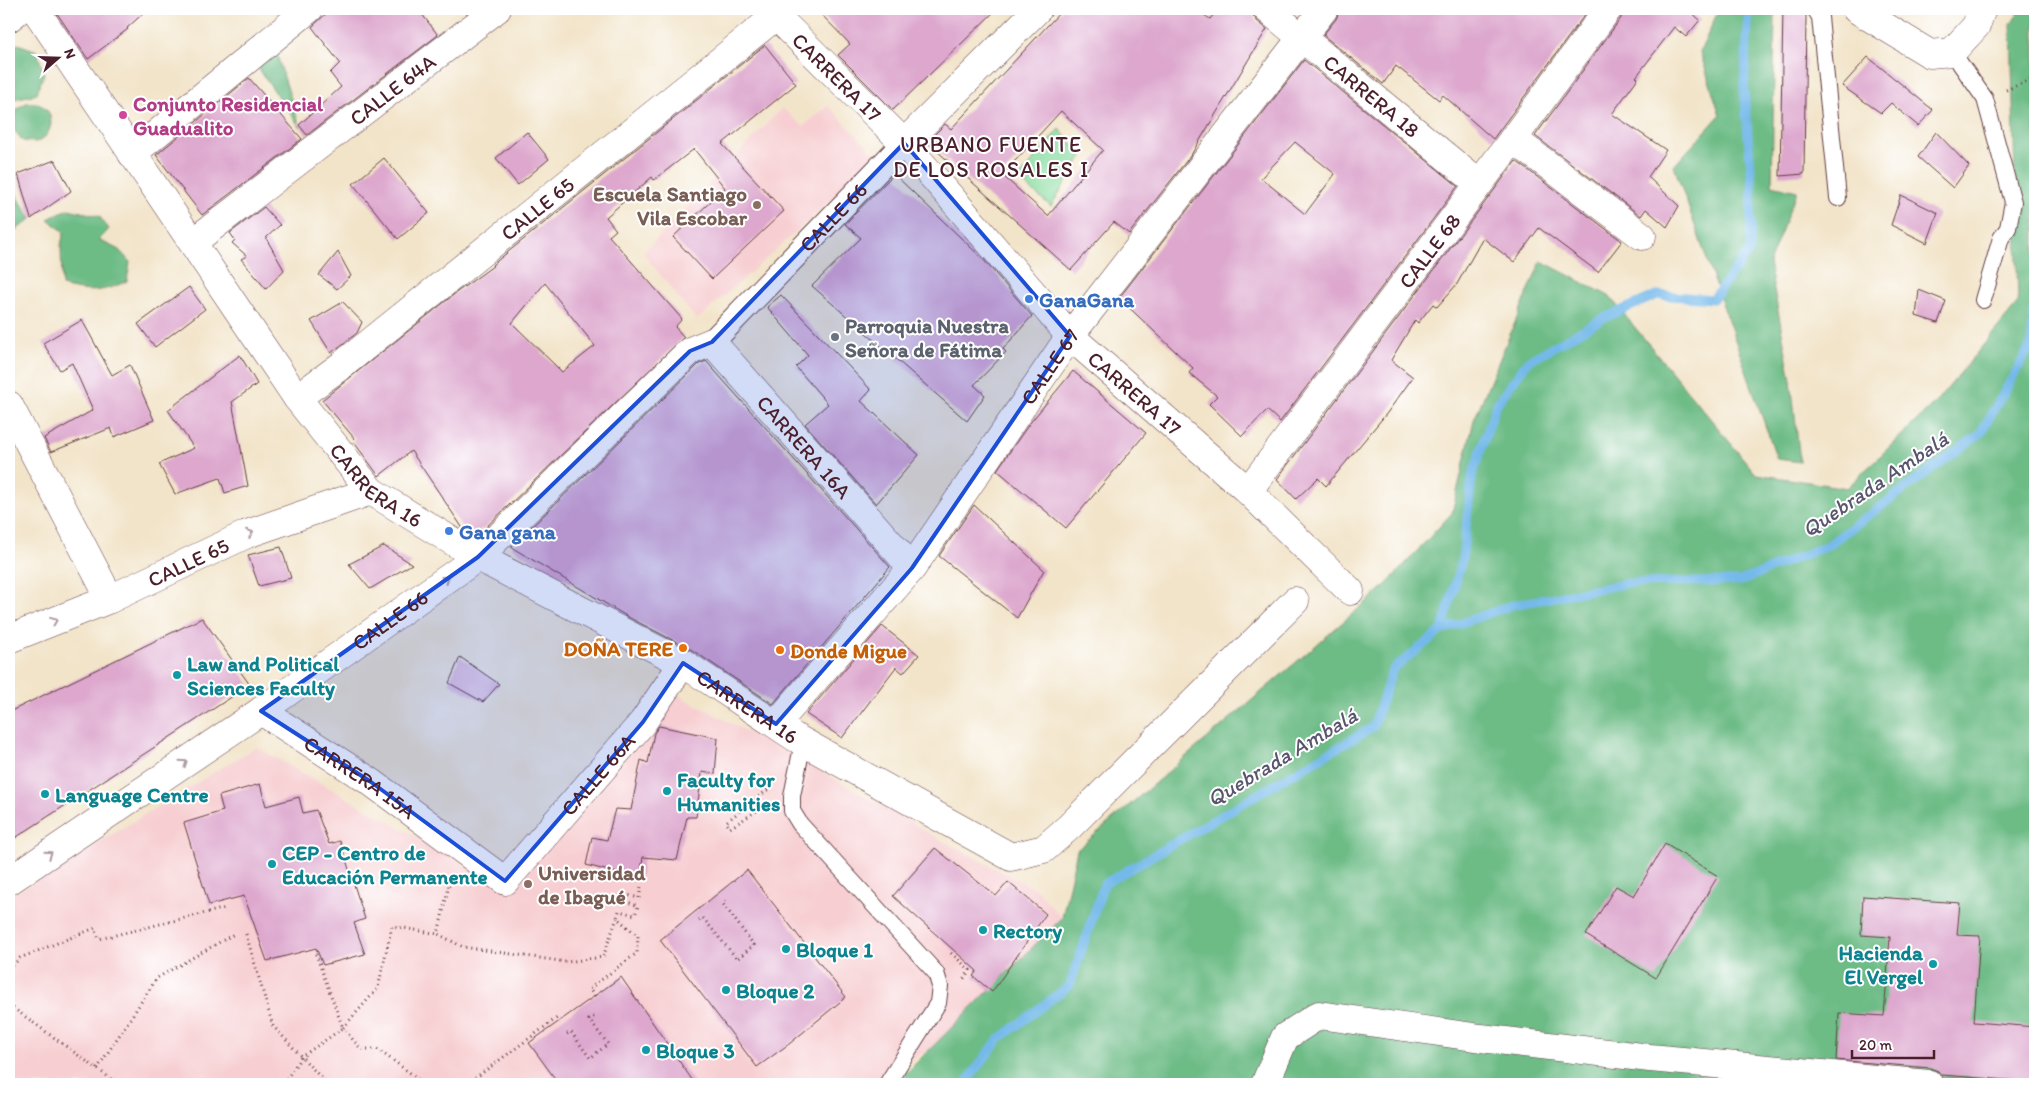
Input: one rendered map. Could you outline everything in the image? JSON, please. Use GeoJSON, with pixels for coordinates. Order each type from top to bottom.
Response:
{"type":"FeatureCollection","features":[{"type":"Feature","properties":{"kind":"street"},"geometry":{"type":"LineString","coordinates":[[9,18],[20,9]]}},
{"type":"Feature","properties":{"kind":"street","name":"CARRERA 16"},"geometry":{"type":"LineString","coordinates":[[36,9],[297,398],[371,491],[478,556],[684,663],[802,742],[1011,857],[1044,849],[1295,601]]}},
{"type":"Feature","properties":{"kind":"street"},"geometry":{"type":"LineString","coordinates":[[132,154],[309,9]]}},
{"type":"Feature","properties":{"kind":"street","name":"CALLE 64A"},"geometry":{"type":"LineString","coordinates":[[193,242],[497,9]]}},
{"type":"Feature","properties":{"kind":"street","name":"CALLE 66"},"geometry":{"type":"LineString","coordinates":[[9,881],[261,711],[478,556],[701,346],[1038,9]]}},
{"type":"Feature","properties":{"kind":"street","name":"CARRERA 18"},"geometry":{"type":"LineString","coordinates":[[1267,9],[1478,183]]}},
{"type":"Feature","properties":{"kind":"street","name":"CALLE 67"},"geometry":{"type":"LineString","coordinates":[[776,724],[912,568],[1070,336],[1324,9]]}},
{"type":"Feature","properties":{"kind":"street","name":"CALLE 68"},"geometry":{"type":"LineString","coordinates":[[1248,491],[1513,139],[1608,9]]}},
{"type":"Feature","properties":{"kind":"street"},"geometry":{"type":"LineString","coordinates":[[1856,9],[1941,53],[1976,15]]}},
{"type":"Feature","properties":{"kind":"street","name":"CARRERA 17"},"geometry":{"type":"LineString","coordinates":[[772,12],[904,143],[1070,336],[1248,491],[1350,591]]}},
{"type":"Feature","properties":{"kind":"street","name":"CALLE 65"},"geometry":{"type":"LineString","coordinates":[[297,398],[342,365],[772,12]]}},
{"type":"Feature","properties":{"kind":"street"},"geometry":{"type":"LineString","coordinates":[[1513,139],[1642,236]]}},
{"type":"Feature","properties":{"kind":"street","name":"CARRERA 16A"},"geometry":{"type":"LineString","coordinates":[[701,346],[912,568]]}},
{"type":"Feature","properties":{"kind":"street"},"geometry":{"type":"LineString","coordinates":[[9,405],[17,443],[110,599]]}},
{"type":"Feature","properties":{"kind":"street","name":"CALLE 65"},"geometry":{"type":"LineString","coordinates":[[9,640],[110,599],[247,534],[371,491]]}},
{"type":"Feature","properties":{"kind":"street","name":"CALLE 66A"},"geometry":{"type":"LineString","coordinates":[[505,881],[643,722],[684,663]]}},
{"type":"Feature","properties":{"kind":"street","name":"CARRERA 15A"},"geometry":{"type":"LineString","coordinates":[[261,711],[371,782],[505,881]]}},
{"type":"Feature","properties":{"kind":"street"},"geometry":{"type":"LineString","coordinates":[[1265,1084],[1285,1037],[1319,1015],[1481,1038],[1630,1055],[1929,1084]]}},
{"type":"Feature","properties":{"kind":"lane"},"geometry":{"type":"LineString","coordinates":[[1815,9],[1820,17],[1838,198]]}},
{"type":"Feature","properties":{"kind":"lane"},"geometry":{"type":"LineString","coordinates":[[1941,53],[1985,99],[2013,202],[2008,228],[2001,238],[1983,300]]}},
{"type":"Feature","properties":{"kind":"lane"},"geometry":{"type":"LineString","coordinates":[[802,742],[792,796],[792,811],[800,824],[936,973],[940,986],[938,1003],[887,1084]]}},
{"type":"Feature","properties":{"kind":"path"},"geometry":{"type":"LineString","coordinates":[[1985,99],[2035,78]]}},
{"type":"Feature","properties":{"kind":"path"},"geometry":{"type":"LineString","coordinates":[[770,808],[772,802],[730,828],[726,822],[772,787]]}},
{"type":"Feature","properties":{"kind":"path"},"geometry":{"type":"LineString","coordinates":[[438,934],[453,868]]}},
{"type":"Feature","properties":{"kind":"path"},"geometry":{"type":"LineString","coordinates":[[278,1084],[288,1077],[301,1057],[343,1028],[378,988],[392,926],[438,934],[463,946],[567,962],[603,957],[619,911],[635,915],[638,906],[623,900],[624,894],[639,898],[641,887]]}},
{"type":"Feature","properties":{"kind":"path"},"geometry":{"type":"LineString","coordinates":[[699,921],[703,918],[737,959],[754,945],[723,904],[726,901]]}},
{"type":"Feature","properties":{"kind":"path"},"geometry":{"type":"LineString","coordinates":[[9,969],[20,958],[95,928],[98,940],[226,908]]}},
{"type":"Feature","properties":{"kind":"path"},"geometry":{"type":"LineString","coordinates":[[595,996],[589,989],[637,953],[638,936],[617,918]]}},
{"type":"Feature","properties":{"kind":"path"},"geometry":{"type":"LineString","coordinates":[[97,1069],[157,978],[234,934]]}},
{"type":"Feature","properties":{"kind":"path"},"geometry":{"type":"LineString","coordinates":[[246,934],[273,1026],[325,1082]]}},
{"type":"Feature","properties":{"kind":"path"},"geometry":{"type":"LineString","coordinates":[[314,952],[343,1028],[360,1049],[377,1049],[417,1078],[420,1084]]}},
{"type":"Feature","properties":{"kind":"path"},"geometry":{"type":"LineString","coordinates":[[9,1005],[118,1084]]}},
{"type":"Feature","properties":{"kind":"path"},"geometry":{"type":"LineString","coordinates":[[567,1034],[571,1032],[590,1058],[608,1044],[589,1020],[595,1016]]}},
{"type":"Feature","properties":{"kind":"path"},"geometry":{"type":"LineString","coordinates":[[467,1084],[544,1031],[557,1018]]}},
{"type":"Feature","properties":{"kind":"highlighted area"},"geometry":{"type":"Polygon","coordinates":[[[904,143],[1070,336],[912,568],[776,724],[683,663],[643,722],[505,881],[371,782],[261,711],[478,557],[690,351],[712,342],[904,143]]]}},
{"type":"Feature","properties":{"kind":"shaded area","name":"Escuela Santiago Vila Escobar"},"geometry":{"type":"Polygon","coordinates":[[[828,106],[879,158],[697,320],[643,253],[782,108],[803,126],[828,106]]]}},
{"type":"Feature","properties":{"kind":"shaded area","name":"Universidad de Ibagué"},"geometry":{"type":"Polygon","coordinates":[[[678,695],[823,772],[941,840],[1037,890],[1062,918],[945,1039],[892,1072],[884,1084],[9,1084],[9,897],[256,747],[490,878],[678,695]]]}},
{"type":"Feature","properties":{"kind":"green space"},"geometry":{"type":"Polygon","coordinates":[[[1719,9],[1775,9],[1772,185],[1797,191],[1769,263],[1791,380],[1800,462],[1777,459],[1674,166],[1720,115],[1700,52],[1719,9]]]}},
{"type":"Feature","properties":{"kind":"green space"},"geometry":{"type":"Polygon","coordinates":[[[2021,9],[2035,9],[2035,1084],[895,1084],[1062,918],[1077,850],[1385,586],[1452,513],[1474,420],[1541,261],[1609,296],[1756,474],[1847,488],[1938,400],[2018,303],[2011,24],[2021,9]]]}},
{"type":"Feature","properties":{"kind":"green space"},"geometry":{"type":"Polygon","coordinates":[[[18,44],[37,51],[44,74],[36,94],[9,100],[9,49],[18,44]]]}},
{"type":"Feature","properties":{"kind":"green space"},"geometry":{"type":"Polygon","coordinates":[[[276,52],[300,127],[256,65],[276,52]]]}},
{"type":"Feature","properties":{"kind":"green space"},"geometry":{"type":"Polygon","coordinates":[[[26,103],[35,103],[44,107],[50,116],[51,122],[48,133],[37,142],[23,141],[15,131],[12,119],[18,108],[26,103]]]}},
{"type":"Feature","properties":{"kind":"green space"},"geometry":{"type":"Polygon","coordinates":[[[1059,129],[1082,156],[1051,206],[1018,179],[1059,129]]]}},
{"type":"Feature","properties":{"kind":"green space"},"geometry":{"type":"Polygon","coordinates":[[[9,182],[31,219],[9,235],[9,182]]]}},
{"type":"Feature","properties":{"kind":"green space"},"geometry":{"type":"Polygon","coordinates":[[[68,209],[99,216],[109,229],[99,240],[119,250],[130,262],[127,281],[110,288],[95,291],[62,286],[61,245],[64,232],[48,219],[68,209]]]}},
{"type":"Feature","properties":{"kind":"building"},"geometry":{"type":"Polygon","coordinates":[[[54,9],[148,9],[128,29],[88,59],[54,9]]]}},
{"type":"Feature","properties":{"kind":"building"},"geometry":{"type":"Polygon","coordinates":[[[331,9],[418,9],[438,35],[307,135],[299,125],[341,87],[330,73],[340,63],[312,27],[331,9]]]}},
{"type":"Feature","properties":{"kind":"building"},"geometry":{"type":"Polygon","coordinates":[[[816,9],[997,9],[893,110],[838,55],[850,44],[816,9]]]}},
{"type":"Feature","properties":{"kind":"building"},"geometry":{"type":"Polygon","coordinates":[[[1063,9],[1195,9],[1210,19],[1218,9],[1252,9],[1257,21],[1267,29],[1191,155],[1129,234],[1114,222],[1071,270],[927,142],[945,124],[951,129],[1063,9]],[[1061,111],[1002,175],[1048,216],[1103,150],[1061,111]]]}},
{"type":"Feature","properties":{"kind":"building"},"geometry":{"type":"Polygon","coordinates":[[[1340,9],[1589,9],[1493,139],[1443,95],[1439,100],[1396,66],[1383,84],[1323,35],[1336,19],[1340,9]]]}},
{"type":"Feature","properties":{"kind":"building"},"geometry":{"type":"Polygon","coordinates":[[[1623,9],[1688,9],[1700,20],[1686,37],[1674,27],[1636,77],[1638,78],[1612,114],[1666,150],[1648,177],[1679,206],[1667,227],[1646,209],[1641,216],[1535,136],[1621,18],[1623,9]]]}},
{"type":"Feature","properties":{"kind":"building"},"geometry":{"type":"Polygon","coordinates":[[[1783,9],[1805,9],[1806,14],[1804,174],[1780,176],[1783,9]]]}},
{"type":"Feature","properties":{"kind":"building"},"geometry":{"type":"Polygon","coordinates":[[[765,45],[796,84],[722,144],[784,211],[712,279],[673,237],[725,188],[694,149],[654,180],[652,177],[606,217],[616,230],[609,236],[682,319],[675,327],[684,337],[483,530],[481,529],[474,536],[464,530],[411,451],[379,476],[353,441],[355,439],[322,400],[765,45]],[[545,283],[512,323],[562,372],[595,346],[545,283]]]}},
{"type":"Feature","properties":{"kind":"building"},"geometry":{"type":"Polygon","coordinates":[[[1868,57],[1933,110],[1918,126],[1891,103],[1881,113],[1842,86],[1868,57]]]}},
{"type":"Feature","properties":{"kind":"building"},"geometry":{"type":"Polygon","coordinates":[[[1304,60],[1458,186],[1280,422],[1267,410],[1242,436],[1209,404],[1217,396],[1189,373],[1193,368],[1119,298],[1304,60]],[[1295,142],[1261,178],[1305,214],[1335,174],[1295,142]]]}},
{"type":"Feature","properties":{"kind":"building"},"geometry":{"type":"Polygon","coordinates":[[[249,78],[302,139],[202,215],[156,155],[249,78]]]}},
{"type":"Feature","properties":{"kind":"building"},"geometry":{"type":"Polygon","coordinates":[[[527,132],[549,159],[518,185],[496,158],[527,132]]]}},
{"type":"Feature","properties":{"kind":"building"},"geometry":{"type":"Polygon","coordinates":[[[1936,132],[1969,166],[1953,188],[1918,157],[1936,132]]]}},
{"type":"Feature","properties":{"kind":"building"},"geometry":{"type":"Polygon","coordinates":[[[384,158],[429,213],[398,239],[353,184],[384,158]]]}},
{"type":"Feature","properties":{"kind":"building"},"geometry":{"type":"Polygon","coordinates":[[[55,160],[71,191],[31,219],[18,174],[55,160]]]}},
{"type":"Feature","properties":{"kind":"building"},"geometry":{"type":"Polygon","coordinates":[[[1516,161],[1622,241],[1598,272],[1539,228],[1514,262],[1483,238],[1457,284],[1437,307],[1433,304],[1418,323],[1415,320],[1391,360],[1413,377],[1387,413],[1326,486],[1318,478],[1296,499],[1277,479],[1516,161]]]}},
{"type":"Feature","properties":{"kind":"building"},"geometry":{"type":"Polygon","coordinates":[[[894,174],[983,259],[1032,316],[1003,349],[1006,352],[974,385],[985,395],[967,421],[812,286],[861,238],[845,224],[894,174]]]}},
{"type":"Feature","properties":{"kind":"building"},"geometry":{"type":"Polygon","coordinates":[[[1901,195],[1938,213],[1927,243],[1891,225],[1901,195]]]}},
{"type":"Feature","properties":{"kind":"building"},"geometry":{"type":"Polygon","coordinates":[[[264,207],[280,225],[266,238],[284,270],[266,289],[241,259],[247,256],[232,243],[235,240],[230,233],[264,207]]]}},
{"type":"Feature","properties":{"kind":"building"},"geometry":{"type":"Polygon","coordinates":[[[338,252],[351,276],[337,289],[319,275],[338,252]]]}},
{"type":"Feature","properties":{"kind":"building"},"geometry":{"type":"Polygon","coordinates":[[[189,287],[205,309],[155,347],[138,324],[189,287]]]}},
{"type":"Feature","properties":{"kind":"building"},"geometry":{"type":"Polygon","coordinates":[[[1919,290],[1946,301],[1938,323],[1916,316],[1919,290]]]}},
{"type":"Feature","properties":{"kind":"building"},"geometry":{"type":"Polygon","coordinates":[[[781,295],[871,390],[861,401],[919,455],[876,504],[805,424],[828,404],[796,367],[808,355],[767,307],[781,295]]]}},
{"type":"Feature","properties":{"kind":"building"},"geometry":{"type":"Polygon","coordinates":[[[343,302],[362,322],[357,333],[331,353],[311,321],[343,302]]]}},
{"type":"Feature","properties":{"kind":"building"},"geometry":{"type":"Polygon","coordinates":[[[82,320],[112,375],[130,365],[154,420],[114,437],[111,428],[51,452],[44,438],[93,410],[72,363],[60,370],[43,343],[82,320]]]}},
{"type":"Feature","properties":{"kind":"building"},"geometry":{"type":"Polygon","coordinates":[[[240,355],[257,384],[232,402],[248,486],[225,493],[220,478],[175,494],[159,464],[194,448],[168,410],[240,355]]]}},
{"type":"Feature","properties":{"kind":"building"},"geometry":{"type":"Polygon","coordinates":[[[706,361],[890,567],[773,704],[692,650],[628,617],[511,547],[699,364],[706,361]]]}},
{"type":"Feature","properties":{"kind":"building"},"geometry":{"type":"Polygon","coordinates":[[[1073,371],[1146,433],[1066,528],[997,470],[1029,424],[1073,371]]]}},
{"type":"Feature","properties":{"kind":"building"},"geometry":{"type":"Polygon","coordinates":[[[974,505],[1044,570],[1017,618],[939,556],[974,505]]]}},
{"type":"Feature","properties":{"kind":"building"},"geometry":{"type":"Polygon","coordinates":[[[384,546],[412,564],[370,589],[349,564],[384,546]]]}},
{"type":"Feature","properties":{"kind":"building"},"geometry":{"type":"Polygon","coordinates":[[[281,547],[291,578],[259,586],[248,555],[281,547]]]}},
{"type":"Feature","properties":{"kind":"building"},"geometry":{"type":"Polygon","coordinates":[[[202,618],[250,685],[9,842],[9,712],[202,618]]]}},
{"type":"Feature","properties":{"kind":"building"},"geometry":{"type":"Polygon","coordinates":[[[882,626],[919,655],[903,673],[896,667],[842,738],[806,714],[882,626]]]}},
{"type":"Feature","properties":{"kind":"building"},"geometry":{"type":"Polygon","coordinates":[[[460,657],[499,684],[483,702],[449,683],[460,657]]]}},
{"type":"Feature","properties":{"kind":"building","name":"Faculty for Humanities"},"geometry":{"type":"Polygon","coordinates":[[[659,726],[718,738],[715,774],[702,772],[696,817],[687,817],[677,860],[643,857],[640,879],[586,865],[592,837],[607,840],[615,809],[631,810],[641,760],[648,763],[654,733],[659,726]]]}},
{"type":"Feature","properties":{"kind":"building","name":"CEP - Centro de Educación Permanente"},"geometry":{"type":"Polygon","coordinates":[[[260,784],[266,806],[299,797],[303,813],[316,810],[329,844],[340,841],[365,919],[354,923],[365,954],[323,965],[316,948],[267,961],[244,896],[209,905],[184,823],[223,811],[219,796],[260,784]]]}},
{"type":"Feature","properties":{"kind":"building"},"geometry":{"type":"Polygon","coordinates":[[[1665,844],[1718,876],[1656,978],[1586,935],[1616,886],[1634,896],[1665,844]]]}},
{"type":"Feature","properties":{"kind":"building","name":"Rectory"},"geometry":{"type":"Polygon","coordinates":[[[935,848],[996,896],[1008,882],[1046,914],[992,992],[973,976],[977,971],[893,896],[935,848]]]}},
{"type":"Feature","properties":{"kind":"building"},"geometry":{"type":"Polygon","coordinates":[[[747,870],[846,997],[789,1044],[757,1067],[660,940],[747,870]]]}},
{"type":"Feature","properties":{"kind":"building","name":"Hacienda El Vergel"},"geometry":{"type":"Polygon","coordinates":[[[1863,896],[1960,903],[1957,935],[1980,936],[1974,1022],[2035,1027],[2035,1082],[1941,1075],[1938,1071],[1930,1068],[1836,1060],[1839,1013],[1884,1016],[1890,937],[1861,935],[1863,896]]]}},
{"type":"Feature","properties":{"kind":"building"},"geometry":{"type":"Polygon","coordinates":[[[621,977],[695,1084],[559,1084],[529,1043],[621,977]]]}},
{"type":"Feature","properties":{"kind":"waterway"},"geometry":{"type":"LineString","coordinates":[[1442,630],[1462,560],[1472,477],[1496,405],[1528,361],[1604,318],[1657,295],[1713,299],[1750,250],[1752,183],[1744,90],[1749,9]]}},
{"type":"Feature","properties":{"kind":"waterway","name":"Quebrada Ambalá"},"geometry":{"type":"LineString","coordinates":[[965,1084],[998,1040],[1070,985],[1104,884],[1373,727],[1393,669],[1442,630],[1512,605],[1629,583],[1741,581],[1828,545],[1980,434],[2031,345],[2035,302]]}},
{"type":"Feature","properties":{"kind":"place","name":"Conjunto Residencial Guadualito"},"geometry":{"type":"Point","coordinates":[123,115]}},
{"type":"Feature","properties":{"kind":"place","name":"Escuela Santiago Vila Escobar"},"geometry":{"type":"Point","coordinates":[757,205]}},
{"type":"Feature","properties":{"kind":"place","name":"GanaGana"},"geometry":{"type":"Point","coordinates":[1029,299]}},
{"type":"Feature","properties":{"kind":"place","name":"Parroquia Nuestra Señora de Fátima"},"geometry":{"type":"Point","coordinates":[835,337]}},
{"type":"Feature","properties":{"kind":"place","name":"Gana gana"},"geometry":{"type":"Point","coordinates":[449,531]}},
{"type":"Feature","properties":{"kind":"place","name":"DOÑA TERE"},"geometry":{"type":"Point","coordinates":[683,648]}},
{"type":"Feature","properties":{"kind":"place","name":"Donde Migue"},"geometry":{"type":"Point","coordinates":[780,650]}},
{"type":"Feature","properties":{"kind":"place","name":"Law and Political Sciences Faculty"},"geometry":{"type":"Point","coordinates":[177,675]}},
{"type":"Feature","properties":{"kind":"place","name":"Faculty for Humanities"},"geometry":{"type":"Point","coordinates":[667,791]}},
{"type":"Feature","properties":{"kind":"place","name":"Language Centre"},"geometry":{"type":"Point","coordinates":[45,794]}},
{"type":"Feature","properties":{"kind":"place","name":"CEP - Centro de Educación Permanente"},"geometry":{"type":"Point","coordinates":[272,864]}},
{"type":"Feature","properties":{"kind":"place","name":"Universidad de Ibagué"},"geometry":{"type":"Point","coordinates":[528,884]}},
{"type":"Feature","properties":{"kind":"place","name":"Rectory"},"geometry":{"type":"Point","coordinates":[983,930]}},
{"type":"Feature","properties":{"kind":"place","name":"Bloque 1"},"geometry":{"type":"Point","coordinates":[786,949]}},
{"type":"Feature","properties":{"kind":"place","name":"Hacienda El Vergel"},"geometry":{"type":"Point","coordinates":[1933,964]}},
{"type":"Feature","properties":{"kind":"place","name":"Bloque 2"},"geometry":{"type":"Point","coordinates":[726,990]}},
{"type":"Feature","properties":{"kind":"place","name":"Bloque 3"},"geometry":{"type":"Point","coordinates":[646,1050]}},
{"type":"Feature","properties":{"kind":"district","name":"URBANO FUENTE DE LOS ROSALES I"},"geometry":{"type":"Point","coordinates":[991,156]}}]}
